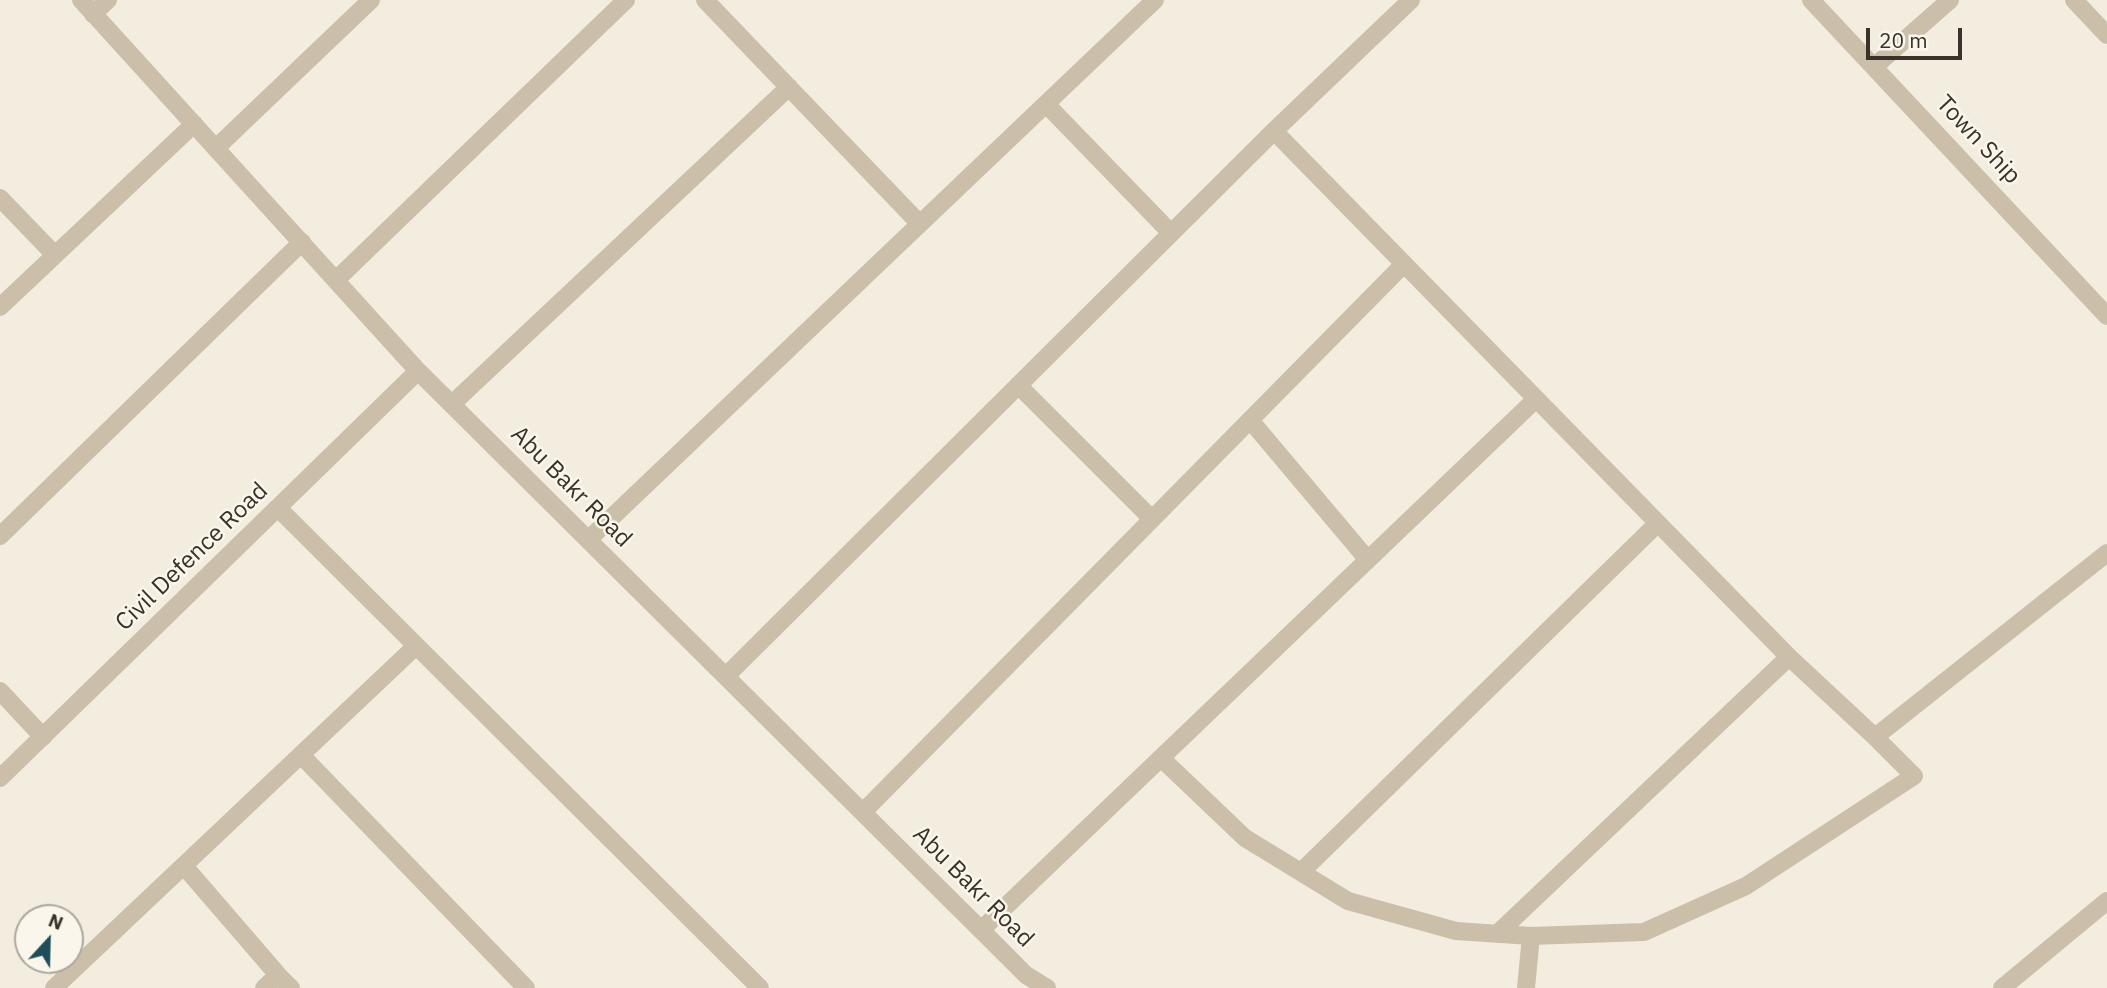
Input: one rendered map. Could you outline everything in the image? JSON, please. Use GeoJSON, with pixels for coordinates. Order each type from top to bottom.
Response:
{"type":"FeatureCollection","features":[{"type":"Feature","properties":{"kind":"street","name":"Abu Bakr Road"},"geometry":{"type":"LineString","coordinates":[[81,0],[418,371],[981,930],[1023,982],[1047,988]]}},
{"type":"Feature","properties":{"kind":"street"},"geometry":{"type":"LineString","coordinates":[[93,14],[108,0]]}},
{"type":"Feature","properties":{"kind":"street"},"geometry":{"type":"LineString","coordinates":[[216,148],[371,0]]}},
{"type":"Feature","properties":{"kind":"street"},"geometry":{"type":"LineString","coordinates":[[336,280],[626,0]]}},
{"type":"Feature","properties":{"kind":"street"},"geometry":{"type":"LineString","coordinates":[[705,0],[920,224]]}},
{"type":"Feature","properties":{"kind":"street"},"geometry":{"type":"LineString","coordinates":[[589,539],[1155,0]]}},
{"type":"Feature","properties":{"kind":"street"},"geometry":{"type":"LineString","coordinates":[[727,675],[1274,131],[1411,0]]}},
{"type":"Feature","properties":{"kind":"street","name":"Town Ship"},"geometry":{"type":"LineString","coordinates":[[1811,0],[2107,316]]}},
{"type":"Feature","properties":{"kind":"street"},"geometry":{"type":"LineString","coordinates":[[1875,66],[1950,0]]}},
{"type":"Feature","properties":{"kind":"street"},"geometry":{"type":"LineString","coordinates":[[2074,0],[2104,26]]}},
{"type":"Feature","properties":{"kind":"street"},"geometry":{"type":"LineString","coordinates":[[452,404],[789,87]]}},
{"type":"Feature","properties":{"kind":"street"},"geometry":{"type":"LineString","coordinates":[[1046,104],[1171,233]]}},
{"type":"Feature","properties":{"kind":"street"},"geometry":{"type":"LineString","coordinates":[[0,307],[194,124]]}},
{"type":"Feature","properties":{"kind":"street"},"geometry":{"type":"LineString","coordinates":[[1162,759],[1245,838],[1348,901],[1456,931],[1531,936],[1644,932],[1746,886],[1914,776],[1789,657],[1274,131]]}},
{"type":"Feature","properties":{"kind":"street"},"geometry":{"type":"LineString","coordinates":[[0,198],[55,255]]}},
{"type":"Feature","properties":{"kind":"street"},"geometry":{"type":"LineString","coordinates":[[0,536],[302,242]]}},
{"type":"Feature","properties":{"kind":"street"},"geometry":{"type":"LineString","coordinates":[[863,812],[1404,264]]}},
{"type":"Feature","properties":{"kind":"street","name":"Civil Defence Road"},"geometry":{"type":"LineString","coordinates":[[0,779],[418,371]]}},
{"type":"Feature","properties":{"kind":"street"},"geometry":{"type":"LineString","coordinates":[[1018,385],[1152,519]]}},
{"type":"Feature","properties":{"kind":"street"},"geometry":{"type":"LineString","coordinates":[[981,930],[1535,398]]}},
{"type":"Feature","properties":{"kind":"street"},"geometry":{"type":"LineString","coordinates":[[1250,420],[1368,560]]}},
{"type":"Feature","properties":{"kind":"street"},"geometry":{"type":"LineString","coordinates":[[278,508],[760,988]]}},
{"type":"Feature","properties":{"kind":"street"},"geometry":{"type":"LineString","coordinates":[[1301,872],[1658,523]]}},
{"type":"Feature","properties":{"kind":"street"},"geometry":{"type":"LineString","coordinates":[[1875,737],[2107,554]]}},
{"type":"Feature","properties":{"kind":"street"},"geometry":{"type":"LineString","coordinates":[[54,988],[416,646]]}},
{"type":"Feature","properties":{"kind":"street"},"geometry":{"type":"LineString","coordinates":[[1497,933],[1789,657]]}},
{"type":"Feature","properties":{"kind":"street"},"geometry":{"type":"LineString","coordinates":[[0,691],[43,737]]}},
{"type":"Feature","properties":{"kind":"street"},"geometry":{"type":"LineString","coordinates":[[302,755],[526,988]]}},
{"type":"Feature","properties":{"kind":"street"},"geometry":{"type":"LineString","coordinates":[[184,866],[284,982],[264,988]]}},
{"type":"Feature","properties":{"kind":"street"},"geometry":{"type":"LineString","coordinates":[[2002,988],[2107,901]]}},
{"type":"Feature","properties":{"kind":"street"},"geometry":{"type":"LineString","coordinates":[[1526,988],[1531,936]]}}]}
